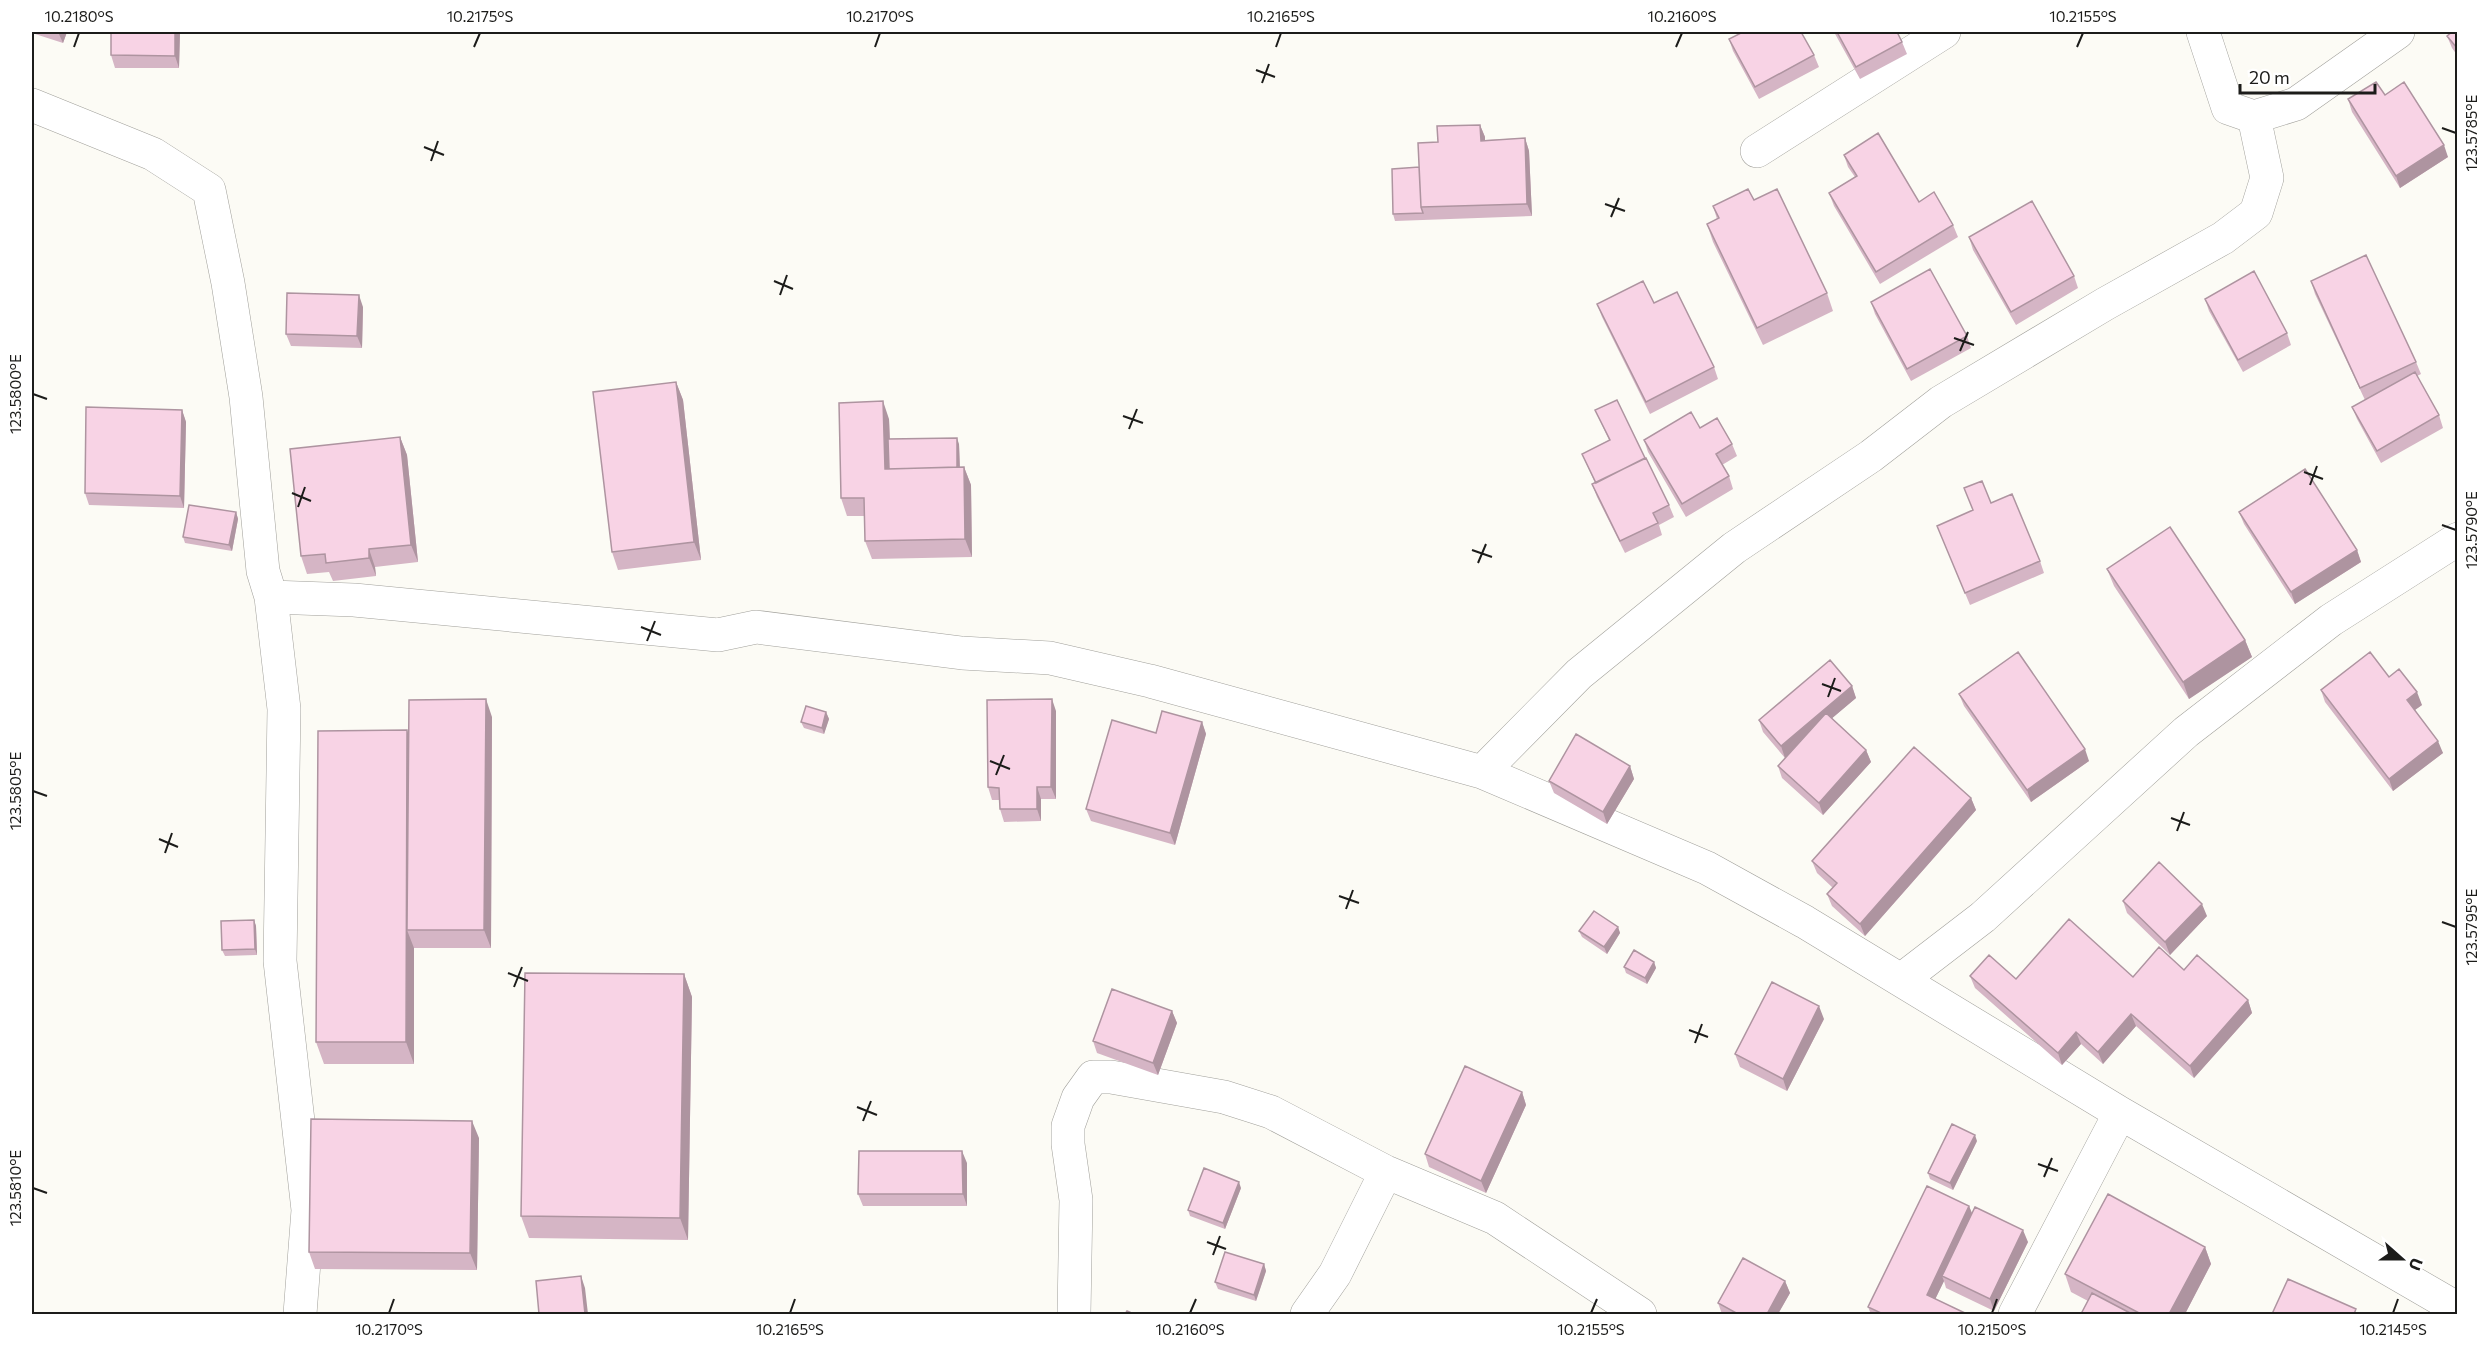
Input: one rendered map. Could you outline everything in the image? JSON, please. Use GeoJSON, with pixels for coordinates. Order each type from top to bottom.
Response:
{"type":"FeatureCollection","features":[{"type":"Feature","properties":{"kind":"street"},"geometry":{"type":"LineString","coordinates":[[1757,151],[1944,32]]}},
{"type":"Feature","properties":{"kind":"street"},"geometry":{"type":"LineString","coordinates":[[2203,32],[2228,108],[2254,117],[2296,104],[2398,32]]}},
{"type":"Feature","properties":{"kind":"street"},"geometry":{"type":"LineString","coordinates":[[32,105],[153,154],[209,190],[228,283],[246,397],[263,571],[271,597],[284,709],[280,961],[308,1210],[300,1314]]}},
{"type":"Feature","properties":{"kind":"street"},"geometry":{"type":"LineString","coordinates":[[1482,771],[1579,674],[1734,548],[1871,456],[1941,402],[2223,237],[2256,213],[2268,178],[2254,117]]}},
{"type":"Feature","properties":{"kind":"street"},"geometry":{"type":"LineString","coordinates":[[1901,980],[1983,917],[2186,732],[2331,620],[2457,539]]}},
{"type":"Feature","properties":{"kind":"street"},"geometry":{"type":"LineString","coordinates":[[271,597],[354,600],[718,635],[756,627],[962,653],[1050,658],[1150,681],[1482,771],[1707,868],[1805,922],[2120,1113],[2457,1309]]}},
{"type":"Feature","properties":{"kind":"street"},"geometry":{"type":"LineString","coordinates":[[1074,1314],[1076,1200],[1068,1144],[1068,1126],[1078,1098],[1093,1077],[1111,1077],[1224,1096],[1271,1112],[1386,1172],[1495,1218],[1640,1314]]}},
{"type":"Feature","properties":{"kind":"street"},"geometry":{"type":"LineString","coordinates":[[2015,1314],[2120,1113]]}},
{"type":"Feature","properties":{"kind":"street"},"geometry":{"type":"LineString","coordinates":[[1307,1314],[1335,1274],[1386,1172]]}},
{"type":"Feature","properties":{"kind":"building"},"geometry":{"type":"Polygon","coordinates":[[[111,32],[175,32],[175,56],[111,55],[111,32]]]}},
{"type":"Feature","properties":{"kind":"building"},"geometry":{"type":"Polygon","coordinates":[[[1743,32],[1801,32],[1814,55],[1755,87],[1729,39],[1743,32]]]}},
{"type":"Feature","properties":{"kind":"building"},"geometry":{"type":"Polygon","coordinates":[[[1837,32],[1897,32],[1902,42],[1856,67],[1837,32]]]}},
{"type":"Feature","properties":{"kind":"building"},"geometry":{"type":"Polygon","coordinates":[[[2452,32],[2457,32],[2457,48],[2447,36],[2452,32]]]}},
{"type":"Feature","properties":{"kind":"building"},"geometry":{"type":"Polygon","coordinates":[[[2376,82],[2385,95],[2404,82],[2444,145],[2396,176],[2348,99],[2376,82]]]}},
{"type":"Feature","properties":{"kind":"building"},"geometry":{"type":"Polygon","coordinates":[[[1480,125],[1481,141],[1525,138],[1527,204],[1421,207],[1418,143],[1438,142],[1437,126],[1480,125]]]}},
{"type":"Feature","properties":{"kind":"building"},"geometry":{"type":"Polygon","coordinates":[[[1878,133],[1919,202],[1934,192],[1953,225],[1876,272],[1829,193],[1857,176],[1844,155],[1878,133]]]}},
{"type":"Feature","properties":{"kind":"building"},"geometry":{"type":"Polygon","coordinates":[[[1419,167],[1423,213],[1393,214],[1392,169],[1419,167]]]}},
{"type":"Feature","properties":{"kind":"building"},"geometry":{"type":"Polygon","coordinates":[[[1748,189],[1754,200],[1777,189],[1827,293],[1757,328],[1707,224],[1719,218],[1713,206],[1748,189]]]}},
{"type":"Feature","properties":{"kind":"building"},"geometry":{"type":"Polygon","coordinates":[[[2032,201],[2074,276],[2011,312],[1969,237],[2032,201]]]}},
{"type":"Feature","properties":{"kind":"building"},"geometry":{"type":"Polygon","coordinates":[[[2366,255],[2416,362],[2360,388],[2311,281],[2366,255]]]}},
{"type":"Feature","properties":{"kind":"building"},"geometry":{"type":"Polygon","coordinates":[[[1930,269],[1967,336],[1907,369],[1871,302],[1930,269]]]}},
{"type":"Feature","properties":{"kind":"building"},"geometry":{"type":"Polygon","coordinates":[[[2254,271],[2287,333],[2238,360],[2205,299],[2254,271]]]}},
{"type":"Feature","properties":{"kind":"building"},"geometry":{"type":"Polygon","coordinates":[[[1643,281],[1654,303],[1677,292],[1714,367],[1646,402],[1597,304],[1643,281]]]}},
{"type":"Feature","properties":{"kind":"building"},"geometry":{"type":"Polygon","coordinates":[[[287,293],[359,295],[357,336],[286,334],[287,293]]]}},
{"type":"Feature","properties":{"kind":"building"},"geometry":{"type":"Polygon","coordinates":[[[2415,372],[2439,415],[2377,451],[2352,407],[2415,372]]]}},
{"type":"Feature","properties":{"kind":"building"},"geometry":{"type":"Polygon","coordinates":[[[676,382],[694,542],[612,552],[593,392],[676,382]]]}},
{"type":"Feature","properties":{"kind":"building"},"geometry":{"type":"Polygon","coordinates":[[[1617,400],[1645,458],[1596,483],[1582,454],[1610,440],[1595,410],[1617,400]]]}},
{"type":"Feature","properties":{"kind":"building"},"geometry":{"type":"Polygon","coordinates":[[[883,401],[885,469],[964,467],[965,539],[865,541],[864,498],[841,498],[839,403],[883,401]]]}},
{"type":"Feature","properties":{"kind":"building"},"geometry":{"type":"Polygon","coordinates":[[[86,407],[182,410],[180,496],[85,493],[86,407]]]}},
{"type":"Feature","properties":{"kind":"building"},"geometry":{"type":"Polygon","coordinates":[[[1691,412],[1700,428],[1717,418],[1732,444],[1716,454],[1729,476],[1682,504],[1644,440],[1691,412]]]}},
{"type":"Feature","properties":{"kind":"building"},"geometry":{"type":"Polygon","coordinates":[[[400,437],[411,545],[369,549],[369,558],[326,563],[325,554],[301,556],[290,449],[400,437]]]}},
{"type":"Feature","properties":{"kind":"building"},"geometry":{"type":"Polygon","coordinates":[[[957,438],[957,467],[889,469],[888,439],[957,438]]]}},
{"type":"Feature","properties":{"kind":"building"},"geometry":{"type":"Polygon","coordinates":[[[1646,458],[1669,505],[1653,513],[1658,523],[1620,541],[1592,484],[1646,458]]]}},
{"type":"Feature","properties":{"kind":"building"},"geometry":{"type":"Polygon","coordinates":[[[2305,469],[2357,550],[2291,592],[2239,512],[2305,469]]]}},
{"type":"Feature","properties":{"kind":"building"},"geometry":{"type":"Polygon","coordinates":[[[1982,481],[1991,503],[2012,494],[2040,561],[1965,593],[1937,526],[1973,510],[1964,488],[1982,481]]]}},
{"type":"Feature","properties":{"kind":"building"},"geometry":{"type":"Polygon","coordinates":[[[189,505],[236,512],[229,545],[183,537],[189,505]]]}},
{"type":"Feature","properties":{"kind":"building"},"geometry":{"type":"Polygon","coordinates":[[[2170,527],[2245,640],[2183,682],[2107,569],[2170,527]]]}},
{"type":"Feature","properties":{"kind":"building"},"geometry":{"type":"Polygon","coordinates":[[[2018,652],[2085,749],[2027,790],[1959,694],[2018,652]]]}},
{"type":"Feature","properties":{"kind":"building"},"geometry":{"type":"Polygon","coordinates":[[[2370,652],[2389,677],[2399,669],[2417,692],[2407,700],[2438,741],[2389,779],[2321,690],[2370,652]]]}},
{"type":"Feature","properties":{"kind":"building"},"geometry":{"type":"Polygon","coordinates":[[[1830,660],[1852,686],[1781,746],[1759,720],[1830,660]]]}},
{"type":"Feature","properties":{"kind":"building"},"geometry":{"type":"Polygon","coordinates":[[[486,699],[484,930],[407,930],[409,700],[486,699]]]}},
{"type":"Feature","properties":{"kind":"building"},"geometry":{"type":"Polygon","coordinates":[[[1052,699],[1051,787],[1037,787],[1037,809],[1000,809],[999,788],[988,787],[987,700],[1052,699]]]}},
{"type":"Feature","properties":{"kind":"building"},"geometry":{"type":"Polygon","coordinates":[[[806,706],[826,712],[822,728],[801,722],[806,706]]]}},
{"type":"Feature","properties":{"kind":"building"},"geometry":{"type":"Polygon","coordinates":[[[1162,711],[1202,722],[1170,833],[1086,809],[1112,720],[1156,733],[1162,711]]]}},
{"type":"Feature","properties":{"kind":"building"},"geometry":{"type":"Polygon","coordinates":[[[1826,713],[1866,750],[1819,803],[1778,766],[1826,713]]]}},
{"type":"Feature","properties":{"kind":"building"},"geometry":{"type":"Polygon","coordinates":[[[407,730],[406,1042],[316,1042],[318,731],[407,730]]]}},
{"type":"Feature","properties":{"kind":"building"},"geometry":{"type":"Polygon","coordinates":[[[1576,734],[1630,766],[1603,812],[1549,781],[1576,734]]]}},
{"type":"Feature","properties":{"kind":"building"},"geometry":{"type":"Polygon","coordinates":[[[1914,747],[1971,798],[1860,924],[1827,894],[1837,883],[1812,861],[1914,747]]]}},
{"type":"Feature","properties":{"kind":"building"},"geometry":{"type":"Polygon","coordinates":[[[2159,862],[2202,904],[2165,942],[2123,901],[2159,862]]]}},
{"type":"Feature","properties":{"kind":"building"},"geometry":{"type":"Polygon","coordinates":[[[1594,911],[1618,927],[1604,947],[1579,931],[1594,911]]]}},
{"type":"Feature","properties":{"kind":"building"},"geometry":{"type":"Polygon","coordinates":[[[2069,919],[2133,977],[2159,947],[2184,970],[2197,955],[2248,1000],[2190,1066],[2131,1014],[2098,1052],[2076,1032],[2058,1053],[1970,976],[1989,955],[2016,979],[2069,919]]]}},
{"type":"Feature","properties":{"kind":"building"},"geometry":{"type":"Polygon","coordinates":[[[254,920],[255,949],[222,950],[221,921],[254,920]]]}},
{"type":"Feature","properties":{"kind":"building"},"geometry":{"type":"Polygon","coordinates":[[[1634,950],[1654,962],[1645,978],[1624,967],[1634,950]]]}},
{"type":"Feature","properties":{"kind":"building"},"geometry":{"type":"Polygon","coordinates":[[[525,973],[684,974],[680,1218],[521,1216],[525,973]]]}},
{"type":"Feature","properties":{"kind":"building"},"geometry":{"type":"Polygon","coordinates":[[[1772,982],[1819,1006],[1783,1079],[1735,1054],[1772,982]]]}},
{"type":"Feature","properties":{"kind":"building"},"geometry":{"type":"Polygon","coordinates":[[[1112,989],[1172,1011],[1153,1063],[1093,1041],[1112,989]]]}},
{"type":"Feature","properties":{"kind":"building"},"geometry":{"type":"Polygon","coordinates":[[[1465,1066],[1522,1092],[1481,1181],[1425,1154],[1465,1066]]]}},
{"type":"Feature","properties":{"kind":"building"},"geometry":{"type":"Polygon","coordinates":[[[311,1119],[472,1121],[470,1253],[309,1252],[311,1119]]]}},
{"type":"Feature","properties":{"kind":"building"},"geometry":{"type":"Polygon","coordinates":[[[1952,1124],[1975,1135],[1950,1183],[1928,1173],[1952,1124]]]}},
{"type":"Feature","properties":{"kind":"building"},"geometry":{"type":"Polygon","coordinates":[[[859,1151],[962,1151],[963,1194],[858,1194],[859,1151]]]}},
{"type":"Feature","properties":{"kind":"building"},"geometry":{"type":"Polygon","coordinates":[[[1204,1168],[1239,1182],[1223,1223],[1188,1210],[1204,1168]]]}},
{"type":"Feature","properties":{"kind":"building"},"geometry":{"type":"Polygon","coordinates":[[[1927,1186],[1969,1206],[1927,1295],[1967,1314],[1883,1314],[1868,1307],[1927,1186]]]}},
{"type":"Feature","properties":{"kind":"building"},"geometry":{"type":"Polygon","coordinates":[[[2108,1194],[2205,1247],[2169,1314],[2141,1314],[2065,1274],[2108,1194]]]}},
{"type":"Feature","properties":{"kind":"building"},"geometry":{"type":"Polygon","coordinates":[[[1975,1207],[2023,1230],[1990,1299],[1942,1276],[1975,1207]]]}},
{"type":"Feature","properties":{"kind":"building"},"geometry":{"type":"Polygon","coordinates":[[[1225,1252],[1264,1264],[1254,1295],[1215,1282],[1225,1252]]]}},
{"type":"Feature","properties":{"kind":"building"},"geometry":{"type":"Polygon","coordinates":[[[1743,1258],[1785,1281],[1767,1314],[1738,1314],[1718,1303],[1743,1258]]]}},
{"type":"Feature","properties":{"kind":"building"},"geometry":{"type":"Polygon","coordinates":[[[581,1276],[585,1314],[539,1314],[536,1281],[581,1276]]]}},
{"type":"Feature","properties":{"kind":"building"},"geometry":{"type":"Polygon","coordinates":[[[2288,1279],[2356,1309],[2354,1314],[2272,1314],[2288,1279]]]}},
{"type":"Feature","properties":{"kind":"building"},"geometry":{"type":"Polygon","coordinates":[[[2092,1293],[2132,1314],[2081,1314],[2092,1293]]]}}]}
